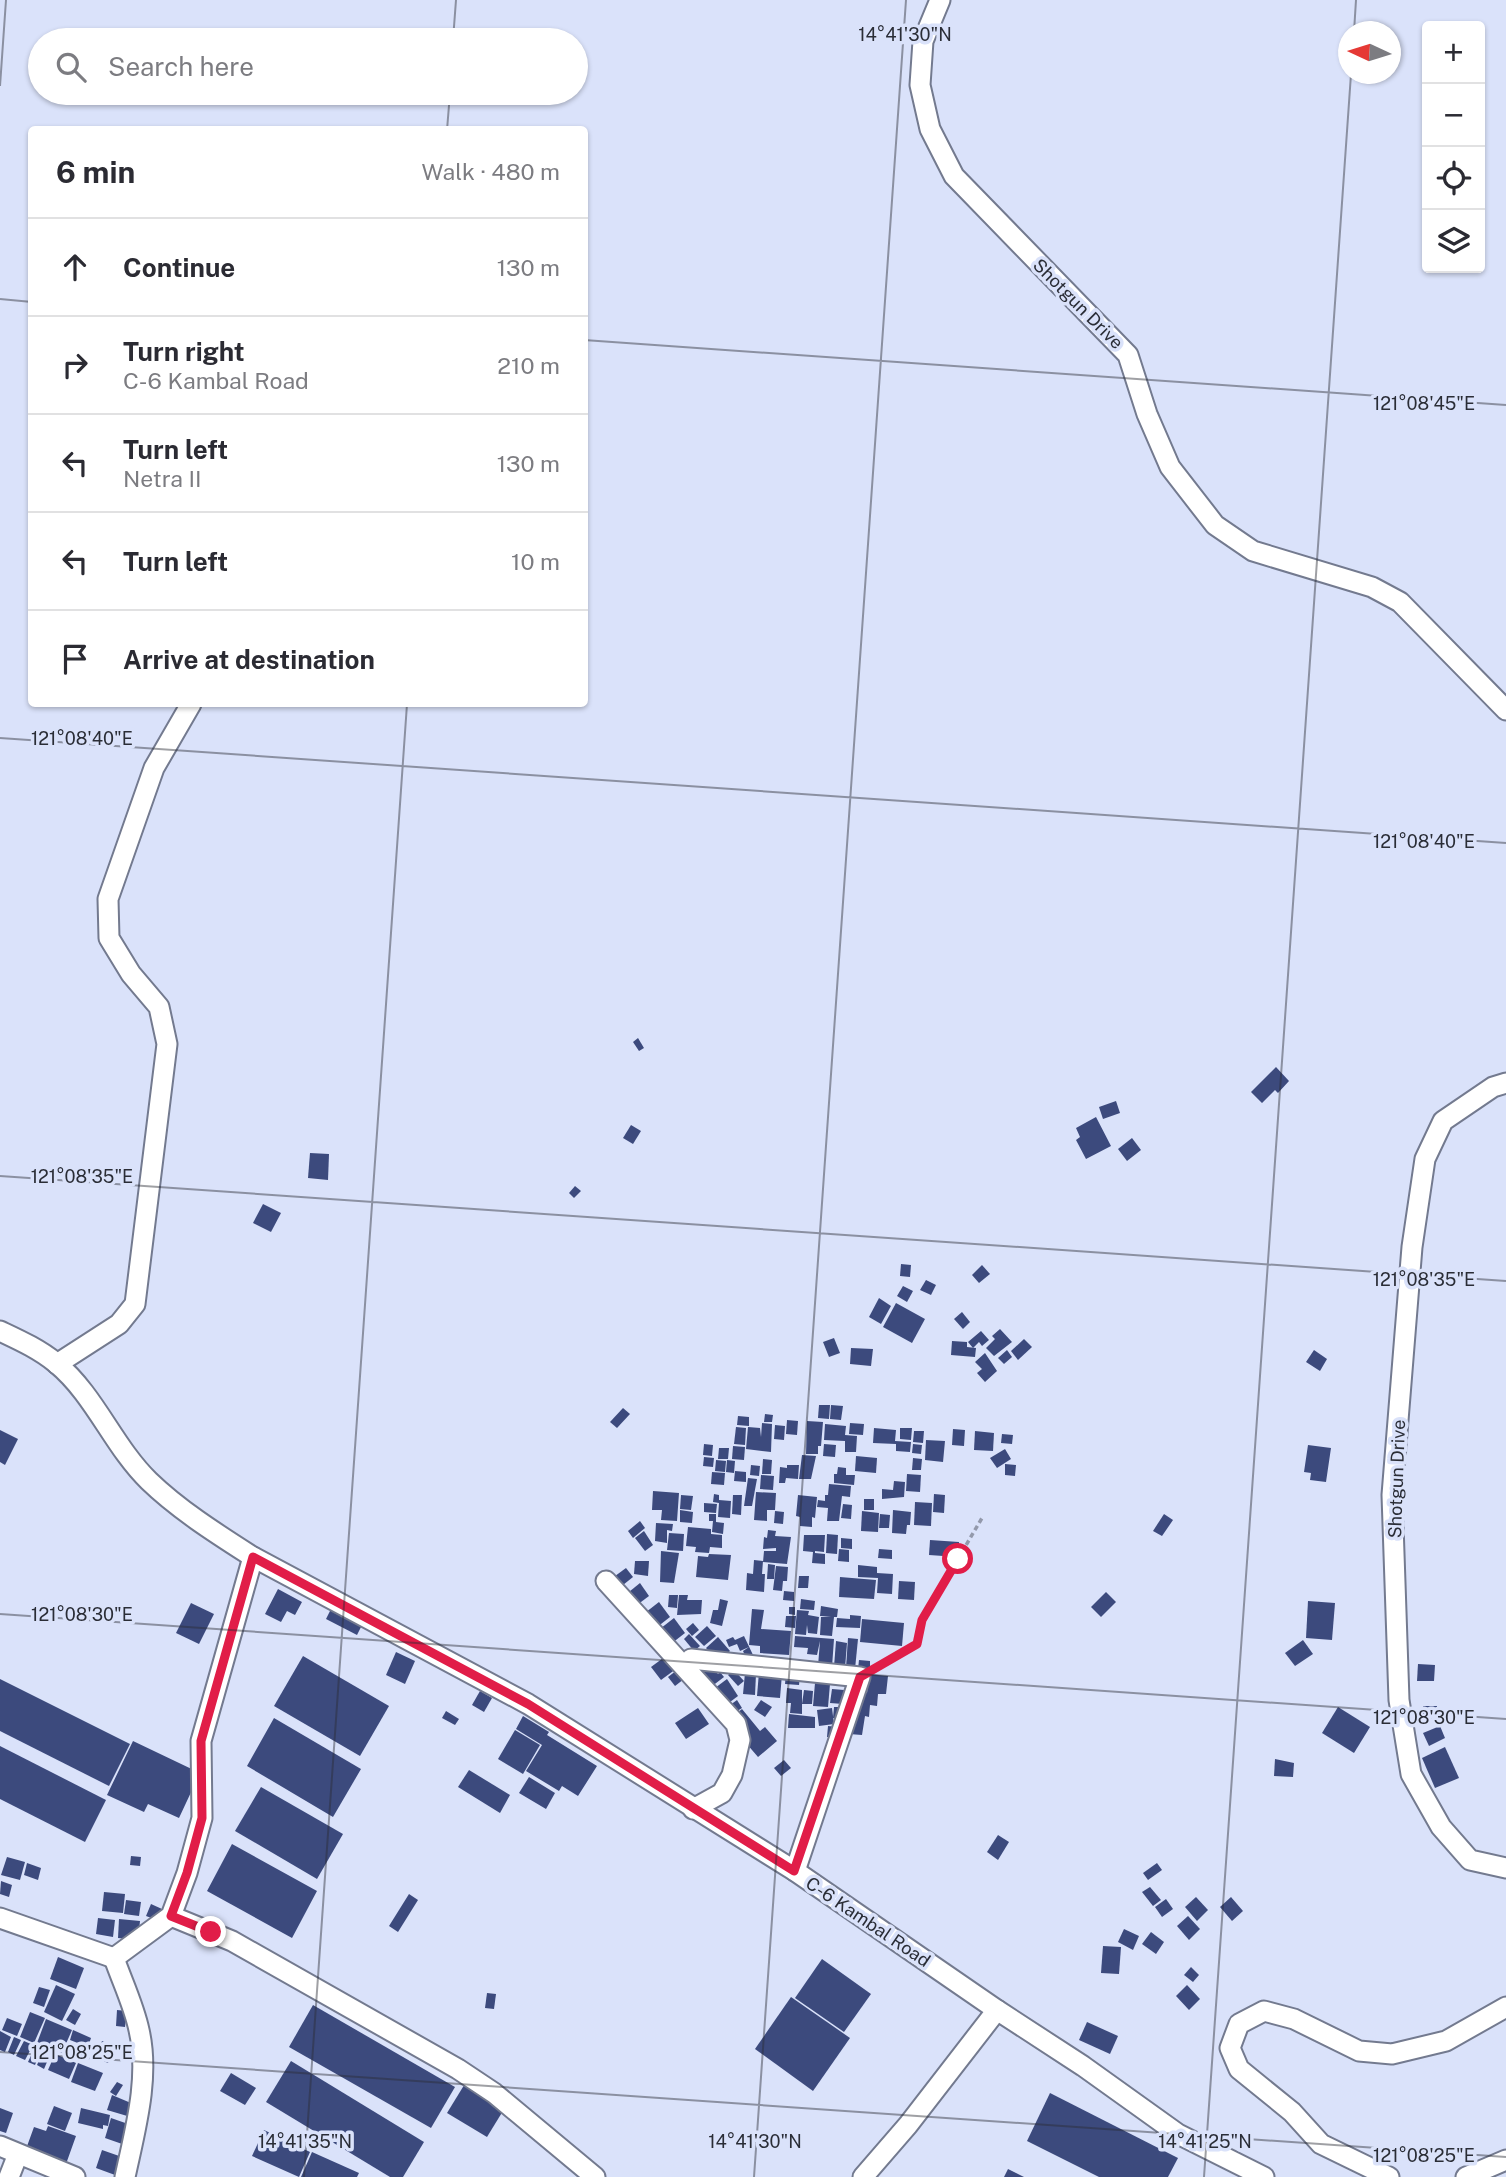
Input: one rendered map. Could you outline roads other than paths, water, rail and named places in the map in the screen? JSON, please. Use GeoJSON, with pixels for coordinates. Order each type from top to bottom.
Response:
{"type":"FeatureCollection","features":[{"type":"Feature","properties":{"kind":"street","name":"Shotgun Drive"},"geometry":{"type":"LineString","coordinates":[[940,0],[923,41],[920,85],[930,129],[954,176],[1128,355],[1147,414],[1170,467],[1215,525],[1253,551],[1372,587],[1400,603],[1506,710]]}},
{"type":"Feature","properties":{"kind":"street"},"geometry":{"type":"LineString","coordinates":[[57,1364],[119,1324],[135,1304],[167,1044],[159,1007],[131,974],[109,938],[108,900],[154,768],[189,707]]}},
{"type":"Feature","properties":{"kind":"street","name":"Shotgun Drive"},"geometry":{"type":"LineString","coordinates":[[1506,1083],[1493,1087],[1443,1121],[1425,1159],[1412,1247],[1392,1495],[1399,1700],[1411,1774],[1441,1827],[1470,1860],[1506,1868]]}},
{"type":"Feature","properties":{"kind":"street","name":"C-6 Kambal Road"},"geometry":{"type":"LineString","coordinates":[[0,1331],[25,1343],[57,1364],[148,1480],[188,1512],[253,1557],[528,1704],[794,1871],[1083,2066],[1178,2134],[1264,2177]]}},
{"type":"Feature","properties":{"kind":"street"},"geometry":{"type":"LineString","coordinates":[[114,1958],[171,1916],[187,1873],[202,1818],[201,1741],[253,1557]]}},
{"type":"Feature","properties":{"kind":"street"},"geometry":{"type":"LineString","coordinates":[[607,1581],[736,1724],[740,1740],[732,1775],[722,1793],[693,1809]]}},
{"type":"Feature","properties":{"kind":"street"},"geometry":{"type":"LineString","coordinates":[[691,1659],[860,1677],[794,1871]]}},
{"type":"Feature","properties":{"kind":"street"},"geometry":{"type":"LineString","coordinates":[[171,1916],[232,1941],[458,2068],[494,2093],[594,2177]]}},
{"type":"Feature","properties":{"kind":"street"},"geometry":{"type":"LineString","coordinates":[[0,1918],[114,1958]]}},
{"type":"Feature","properties":{"kind":"street"},"geometry":{"type":"LineString","coordinates":[[114,1958],[140,2031],[143,2077],[125,2177]]}},
{"type":"Feature","properties":{"kind":"street"},"geometry":{"type":"LineString","coordinates":[[1389,2177],[1321,2144],[1292,2112],[1238,2069],[1230,2048],[1239,2024],[1264,2011],[1294,2020],[1359,2052],[1392,2054],[1446,2040],[1506,2007]]}},
{"type":"Feature","properties":{"kind":"street"},"geometry":{"type":"LineString","coordinates":[[863,2177],[908,2125],[997,2010]]}},
{"type":"Feature","properties":{"kind":"street"},"geometry":{"type":"LineString","coordinates":[[9,2177],[9,2150],[75,2177]]}},
{"type":"Feature","properties":{"kind":"street"},"geometry":{"type":"LineString","coordinates":[[1466,2177],[1506,2160]]}}]}
